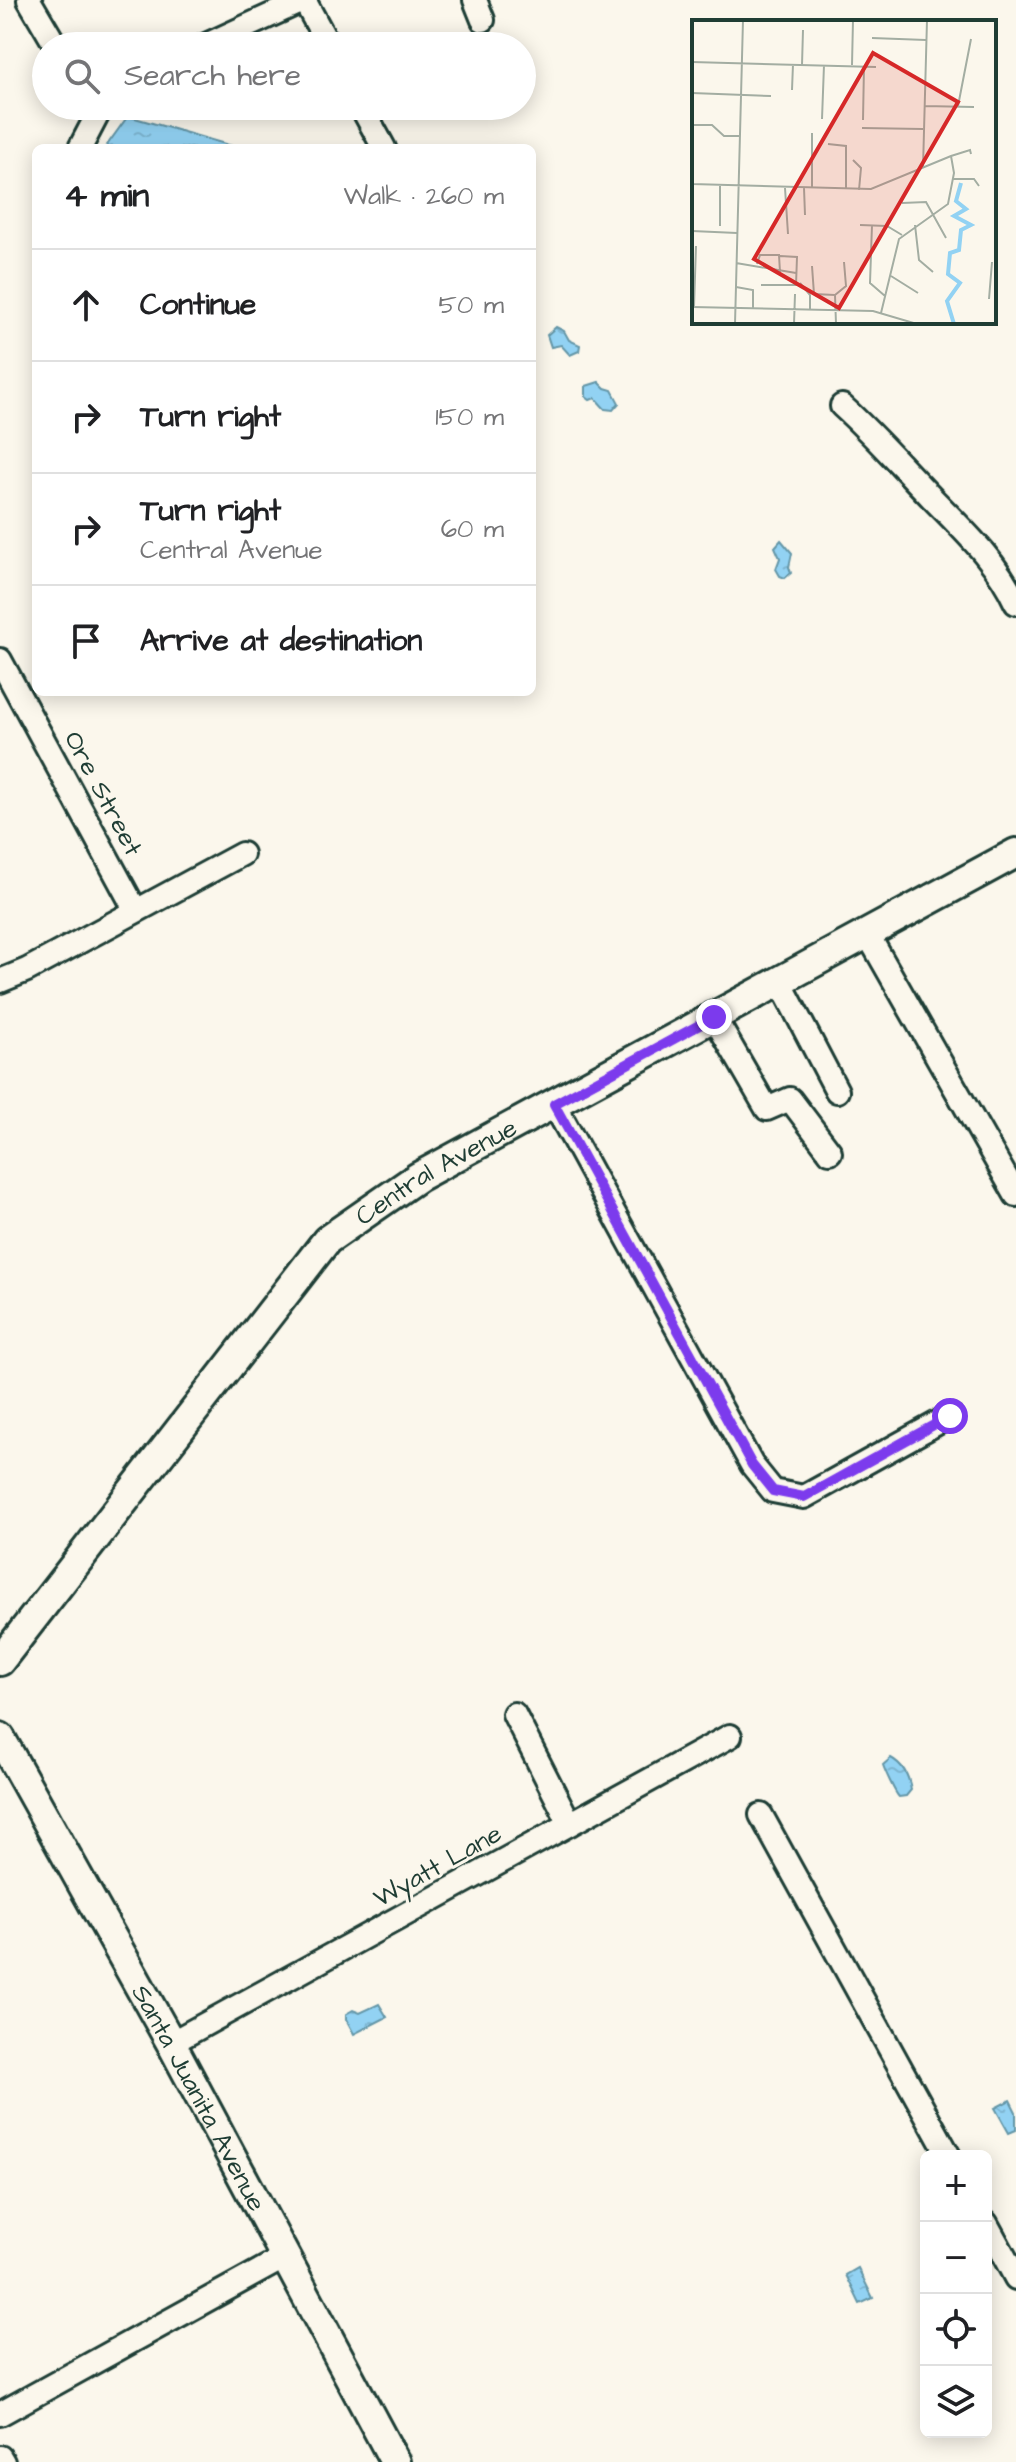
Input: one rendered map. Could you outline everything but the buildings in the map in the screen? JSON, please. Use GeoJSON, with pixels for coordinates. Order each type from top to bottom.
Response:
{"type":"FeatureCollection","features":[{"type":"Feature","properties":{"kind":"street"},"geometry":{"type":"LineString","coordinates":[[29,0],[48,32]]}},
{"type":"Feature","properties":{"kind":"street"},"geometry":{"type":"LineString","coordinates":[[234,32],[304,0],[321,32]]}},
{"type":"Feature","properties":{"kind":"street"},"geometry":{"type":"LineString","coordinates":[[82,144],[95,120]]}},
{"type":"Feature","properties":{"kind":"street"},"geometry":{"type":"LineString","coordinates":[[369,120],[382,144]]}},
{"type":"Feature","properties":{"kind":"street"},"geometry":{"type":"LineString","coordinates":[[842,406],[988,556],[1006,581],[1016,603]]}},
{"type":"Feature","properties":{"kind":"street","name":"Ore Street"},"geometry":{"type":"LineString","coordinates":[[0,660],[136,911]]}},
{"type":"Feature","properties":{"kind":"street","name":"Central Avenue"},"geometry":{"type":"LineString","coordinates":[[0,1661],[327,1240],[418,1177],[1016,853]]}},
{"type":"Feature","properties":{"kind":"street"},"geometry":{"type":"LineString","coordinates":[[0,981],[27,970],[242,854]]}},
{"type":"Feature","properties":{"kind":"street"},"geometry":{"type":"LineString","coordinates":[[868,935],[1016,1195]]}},
{"type":"Feature","properties":{"kind":"street"},"geometry":{"type":"LineString","coordinates":[[780,982],[837,1091]]}},
{"type":"Feature","properties":{"kind":"street"},"geometry":{"type":"LineString","coordinates":[[714,1017],[767,1109],[790,1099],[830,1152]]}},
{"type":"Feature","properties":{"kind":"street"},"geometry":{"type":"LineString","coordinates":[[554,1104],[752,1465],[773,1491],[804,1497],[950,1416]]}},
{"type":"Feature","properties":{"kind":"street"},"geometry":{"type":"LineString","coordinates":[[514,1714],[570,1824]]}},
{"type":"Feature","properties":{"kind":"street","name":"Wyatt Lane"},"geometry":{"type":"LineString","coordinates":[[171,2043],[730,1736]]}},
{"type":"Feature","properties":{"kind":"street","name":"Santa Juanita Avenue"},"geometry":{"type":"LineString","coordinates":[[0,1737],[171,2043],[395,2462]]}},
{"type":"Feature","properties":{"kind":"street"},"geometry":{"type":"LineString","coordinates":[[761,1815],[946,2150]]}},
{"type":"Feature","properties":{"kind":"street"},"geometry":{"type":"LineString","coordinates":[[992,2234],[1016,2278]]}},
{"type":"Feature","properties":{"kind":"street"},"geometry":{"type":"LineString","coordinates":[[0,2414],[285,2257]]}},
{"type":"Feature","properties":{"kind":"water"},"geometry":{"type":"Polygon","coordinates":[[[125,120],[142,120],[225,144],[108,144],[125,120]]]}},
{"type":"Feature","properties":{"kind":"water"},"geometry":{"type":"Polygon","coordinates":[[[556,327],[564,331],[569,340],[580,345],[579,351],[570,355],[561,345],[551,347],[547,335],[556,327]]]}},
{"type":"Feature","properties":{"kind":"water"},"geometry":{"type":"Polygon","coordinates":[[[599,382],[612,390],[619,403],[613,410],[605,409],[595,398],[590,400],[586,397],[586,386],[599,382]]]}},
{"type":"Feature","properties":{"kind":"water"},"geometry":{"type":"Polygon","coordinates":[[[781,540],[792,553],[791,573],[785,578],[776,569],[780,558],[775,547],[781,540]]]}},
{"type":"Feature","properties":{"kind":"water"},"geometry":{"type":"Polygon","coordinates":[[[891,1758],[907,1776],[911,1790],[906,1796],[899,1797],[884,1768],[883,1765],[891,1758]]]}},
{"type":"Feature","properties":{"kind":"water"},"geometry":{"type":"Polygon","coordinates":[[[379,2004],[387,2017],[354,2034],[346,2014],[353,2010],[360,2013],[379,2004]]]}},
{"type":"Feature","properties":{"kind":"water"},"geometry":{"type":"Polygon","coordinates":[[[1010,2100],[1016,2112],[1016,2130],[1009,2133],[995,2108],[1010,2100]]]}},
{"type":"Feature","properties":{"kind":"water"},"geometry":{"type":"Polygon","coordinates":[[[858,2268],[873,2298],[860,2304],[846,2275],[858,2268]]]}},
{"type":"Feature","properties":{"kind":"route"},"geometry":{"type":"LineString","coordinates":[[714,1017],[554,1104],[752,1465],[773,1491],[804,1497],[950,1416]]}}]}
